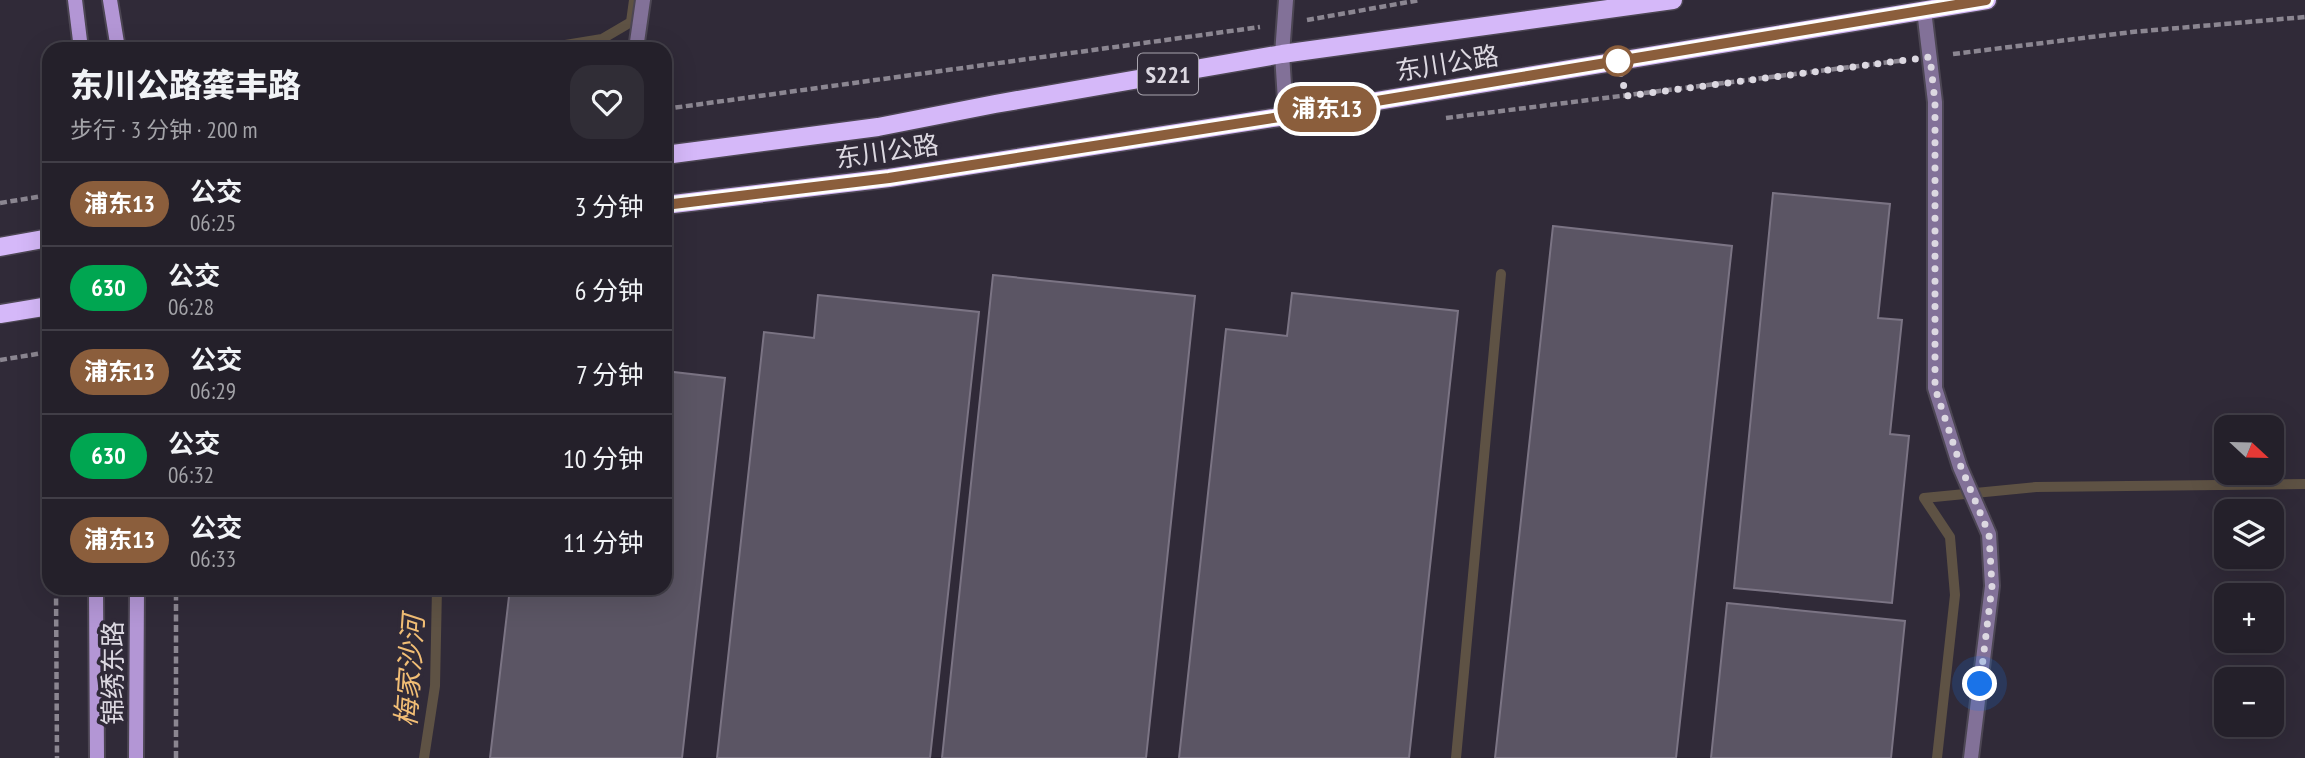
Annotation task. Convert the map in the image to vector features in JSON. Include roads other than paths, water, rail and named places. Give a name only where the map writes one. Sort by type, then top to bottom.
[{"type":"main road","points":[[75,0],[80,42]]},
{"type":"main road","points":[[110,0],[117,42]]},
{"type":"main road","name":"东川公路","points":[[672,154],[878,127],[1282,54],[1673,0]]},
{"type":"main road","name":"东川公路","points":[[672,204],[889,178],[1286,116],[1987,0]]},
{"type":"main road","points":[[0,247],[42,239]]},
{"type":"main road","points":[[0,314],[42,307]]},
{"type":"main road","name":"锦绣东路","points":[[96,595],[97,758]]},
{"type":"main road","name":"锦绣东路","points":[[136,758],[137,595]]},
{"type":"street","points":[[637,42],[643,0]]},
{"type":"street","points":[[1286,0],[1282,54],[1286,116]]},
{"type":"street","points":[[1924,10],[1935,102],[1935,388],[1966,480],[1989,534],[1992,586],[1971,758]]},
{"type":"waterway","name":"梅家沙河","points":[[584,42],[602,39],[631,22],[634,0]]},
{"type":"waterway","points":[[1456,758],[1501,274]]},
{"type":"waterway","points":[[1937,758],[1955,595],[1950,537],[1924,498],[2036,487],[2305,484]]},
{"type":"waterway","name":"梅家沙河","points":[[424,758],[435,686],[437,595]]}]
